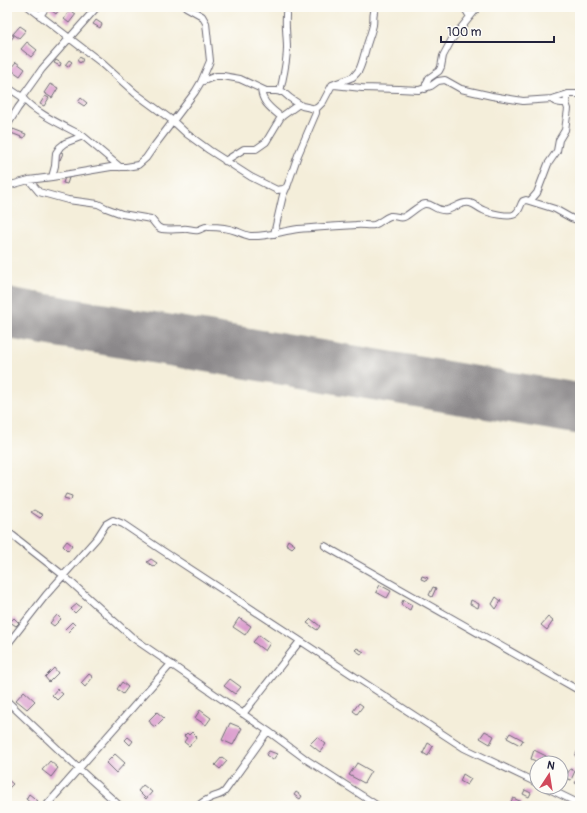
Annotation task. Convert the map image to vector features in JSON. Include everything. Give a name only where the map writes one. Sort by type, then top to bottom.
[{"type":"street","points":[[29,7],[103,64],[135,93],[173,121],[187,134],[225,161],[251,177],[277,190],[283,195]]},
{"type":"street","points":[[40,16],[46,7]]},
{"type":"street","points":[[7,126],[42,69],[97,7]]},
{"type":"street","points":[[7,186],[29,180],[111,167],[130,167],[138,165],[146,158],[196,92],[202,82],[210,61],[206,23],[202,16],[186,7]]},
{"type":"street","points":[[280,92],[287,58],[285,22],[287,7]]},
{"type":"street","points":[[274,234],[283,195],[316,113],[316,109],[323,102],[332,85],[357,74],[368,43],[376,7]]},
{"type":"street","points":[[464,7],[470,17]]},
{"type":"street","points":[[425,89],[429,78],[441,67],[443,56],[452,39],[478,7]]},
{"type":"street","points":[[202,82],[216,76],[240,79],[266,91],[283,92],[302,106],[316,109]]},
{"type":"street","points":[[332,85],[362,88],[419,90],[425,89],[438,81],[445,80],[461,89],[523,101],[552,99],[568,94],[580,94]]},
{"type":"street","points":[[7,87],[45,116],[83,136],[120,167]]},
{"type":"street","points":[[261,89],[262,96],[266,104],[281,117]]},
{"type":"street","points":[[530,201],[537,193],[548,164],[557,151],[559,140],[565,130],[568,109],[566,103],[568,94]]},
{"type":"street","points":[[552,99],[558,103],[566,103]]},
{"type":"street","points":[[225,161],[244,149],[256,149],[266,142],[281,117],[299,104]]},
{"type":"street","points":[[52,177],[56,153],[60,147],[65,143],[83,136]]},
{"type":"street","points":[[29,180],[39,192],[68,200],[98,204],[122,214],[151,219],[160,229],[184,228],[197,230],[208,226],[238,231],[244,235],[251,236],[265,236],[296,229],[375,225],[388,217],[404,217],[412,213],[422,204],[433,206],[437,210],[446,210],[468,202],[484,211],[512,215],[517,213],[523,201],[526,200],[555,209],[580,221]]},
{"type":"street","points":[[277,190],[287,187]]},
{"type":"street","points":[[7,645],[46,595],[97,538],[106,524],[113,520],[123,524],[464,748],[529,779]]},
{"type":"street","points":[[7,531],[64,575],[133,638],[308,760],[378,806]]},
{"type":"street","points":[[326,546],[580,691]]},
{"type":"street","points":[[243,714],[300,641]]},
{"type":"street","points":[[46,806],[171,664]]},
{"type":"street","points":[[7,700],[120,806]]},
{"type":"street","points":[[198,806],[225,791],[268,731]]},
{"type":"street","points":[[561,795],[580,804]]},
{"type":"building","points":[[47,7],[61,7],[56,14]]},
{"type":"building","points":[[70,10],[76,14],[69,23],[64,19]]},
{"type":"building","points":[[96,20],[102,24],[100,28],[93,24]]},
{"type":"building","points":[[20,26],[26,30],[19,38],[13,34]]},
{"type":"building","points":[[7,31],[14,36],[10,41],[7,39]]},
{"type":"building","points":[[27,42],[37,50],[31,57],[21,49]]},
{"type":"building","points":[[78,58],[82,58],[82,62],[78,62]]},
{"type":"building","points":[[56,60],[61,63],[60,66],[54,63]]},
{"type":"building","points":[[69,60],[72,62],[68,67],[65,65]]},
{"type":"building","points":[[16,62],[25,69],[20,76],[10,69]]},
{"type":"building","points":[[50,84],[58,88],[52,98],[44,93]]},
{"type":"building","points":[[45,96],[49,98],[44,106],[40,104]]},
{"type":"building","points":[[81,98],[87,103],[84,106],[78,102]]},
{"type":"building","points":[[13,129],[26,134],[24,138],[11,133]]},
{"type":"building","points":[[59,151],[63,153],[60,160],[57,158]]},
{"type":"building","points":[[65,177],[69,178],[67,184],[63,183]]},
{"type":"building","points":[[66,494],[72,496],[71,500],[64,498]]},
{"type":"building","points":[[34,510],[43,515],[40,518],[31,512]]},
{"type":"building","points":[[288,540],[295,545],[292,548],[286,544]]},
{"type":"building","points":[[67,541],[72,545],[68,551],[63,546]]},
{"type":"building","points":[[151,559],[157,563],[154,567],[147,562]]},
{"type":"building","points":[[422,576],[428,578],[426,581],[421,579]]},
{"type":"building","points":[[380,585],[391,591],[387,598],[376,592]]},
{"type":"building","points":[[433,587],[436,588],[432,597],[429,595]]},
{"type":"building","points":[[496,597],[501,601],[496,609],[492,604]]},
{"type":"building","points":[[403,600],[412,605],[410,610],[401,605]]},
{"type":"building","points":[[471,600],[479,604],[478,608],[470,604]]},
{"type":"building","points":[[77,604],[81,607],[75,613],[71,609]]},
{"type":"building","points":[[57,615],[61,619],[54,626],[50,623]]},
{"type":"building","points":[[548,617],[553,621],[547,630],[541,625]]},
{"type":"building","points":[[14,618],[19,623],[16,626],[10,622]]},
{"type":"building","points":[[239,618],[251,626],[245,635],[233,627]]},
{"type":"building","points":[[311,619],[320,626],[317,630],[307,623]]},
{"type":"building","points":[[72,622],[75,625],[68,632],[65,629]]},
{"type":"building","points":[[259,635],[270,643],[265,651],[253,642]]},
{"type":"building","points":[[357,648],[364,652],[361,654],[355,650]]},
{"type":"building","points":[[54,668],[58,673],[49,682],[45,677]]},
{"type":"building","points":[[89,674],[93,677],[85,687],[81,683]]},
{"type":"building","points":[[230,679],[241,687],[235,694],[224,686]]},
{"type":"building","points":[[122,682],[128,687],[123,694],[117,689]]},
{"type":"building","points":[[57,689],[63,694],[57,700],[52,695]]},
{"type":"building","points":[[24,691],[35,701],[27,709],[16,700]]},
{"type":"building","points":[[359,703],[363,706],[357,714],[353,711]]},
{"type":"building","points":[[200,710],[211,718],[206,725],[195,718]]},
{"type":"building","points":[[157,712],[164,718],[155,727],[149,720]]},
{"type":"building","points":[[230,723],[242,728],[233,745],[222,740]]},
{"type":"building","points":[[485,731],[494,736],[490,744],[480,738]]},
{"type":"building","points":[[192,732],[197,737],[189,746],[184,742],[187,738],[184,736],[187,733],[189,735]]},
{"type":"building","points":[[510,733],[523,740],[520,745],[507,738]]},
{"type":"building","points":[[128,737],[133,741],[130,745],[125,740]]},
{"type":"building","points":[[317,737],[326,744],[320,752],[310,744]]},
{"type":"building","points":[[428,743],[433,746],[428,756],[423,753]]},
{"type":"building","points":[[580,746],[580,758],[575,756]]},
{"type":"building","points":[[534,750],[544,755],[532,755]]},
{"type":"building","points":[[269,751],[277,754],[273,760],[266,755]]},
{"type":"building","points":[[115,754],[125,763],[116,773],[106,763]]},
{"type":"building","points":[[222,757],[227,761],[220,769],[215,765]]},
{"type":"building","points":[[50,761],[58,768],[51,777],[42,770]]},
{"type":"building","points":[[357,763],[371,771],[364,783],[349,775]]},
{"type":"building","points":[[570,769],[575,771],[571,780],[569,779]]},
{"type":"building","points":[[463,774],[471,779],[467,785],[460,781]]},
{"type":"building","points":[[580,775],[580,786],[575,783]]},
{"type":"building","points":[[7,779],[13,784],[7,790]]},
{"type":"building","points":[[143,785],[152,792],[146,799],[138,791]]},
{"type":"building","points":[[525,790],[529,792],[530,795],[529,797],[523,794]]},
{"type":"building","points":[[296,792],[302,796],[300,799],[294,795]]},
{"type":"building","points":[[29,794],[38,801],[34,806],[26,799]]},
{"type":"building","points":[[513,798],[522,802],[520,806],[515,806],[510,803]]},
{"type":"building","points":[[564,802],[570,806],[562,806]]},
{"type":"runway","points":[[7,313],[580,409]]}]
